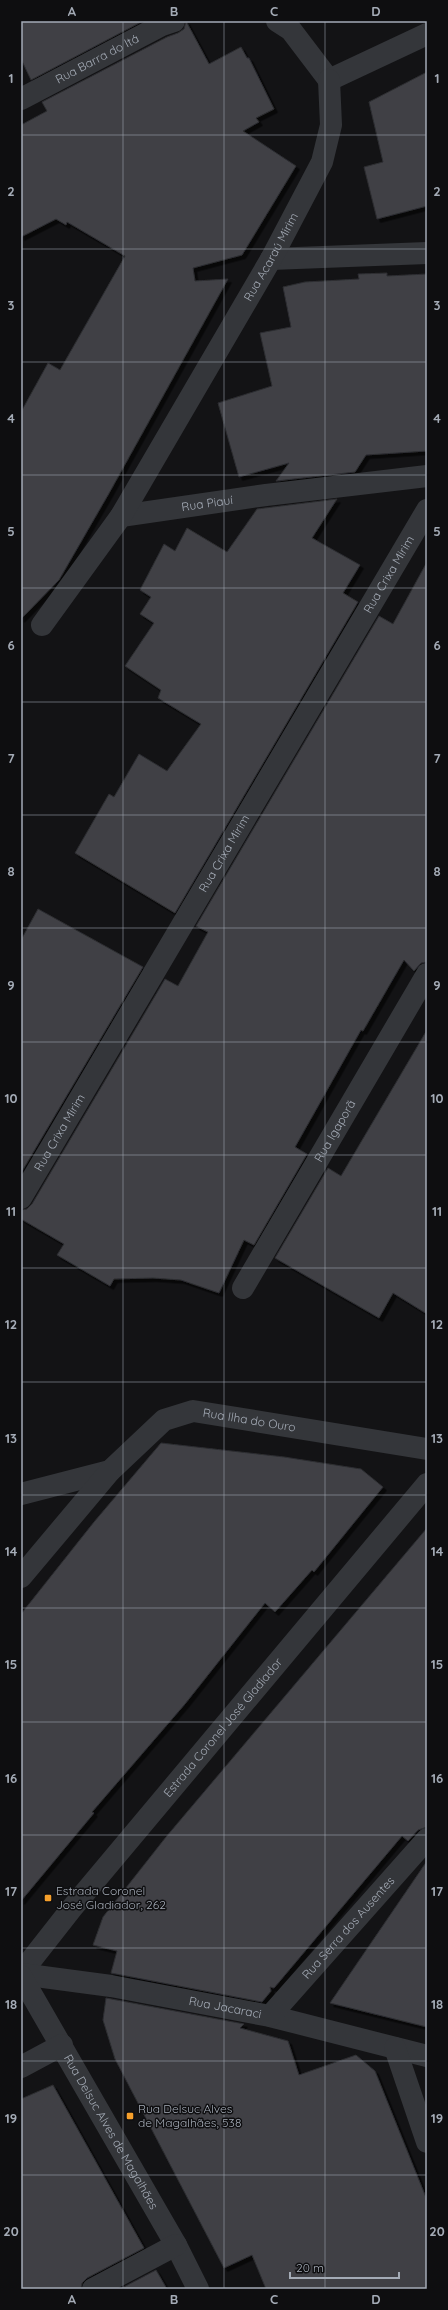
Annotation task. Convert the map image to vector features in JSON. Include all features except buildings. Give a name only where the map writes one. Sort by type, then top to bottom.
[{"type":"street","name":"Rua Barra do Itá","points":[[21,99],[162,25],[174,21]]},
{"type":"street","points":[[277,21],[292,30],[329,80],[427,34]]},
{"type":"street","name":"Rua Acaraú Mirim","points":[[121,516],[271,259],[322,162],[331,125],[329,80]]},
{"type":"street","points":[[271,259],[427,253]]},
{"type":"street","name":"Rua Piauí","points":[[121,516],[266,495],[427,476]]},
{"type":"street","name":"Rua Crixa Mirim","points":[[21,1198],[427,510]]},
{"type":"street","points":[[42,625],[121,516]]},
{"type":"street","name":"Rua Igaporã","points":[[243,1288],[427,974]]},
{"type":"street","name":"Rua Ilha do Ouro","points":[[21,1577],[110,1471],[164,1420],[193,1411],[427,1449]]},
{"type":"street","points":[[21,1494],[110,1471]]},
{"type":"street","name":"Estrada Coronel José Gladiador","points":[[21,1974],[72,1908],[427,1484]]},
{"type":"street","name":"Rua Serra dos Ausentes","points":[[270,2016],[427,1840]]},
{"type":"street","name":"Rua Jacaraci","points":[[21,1974],[111,1986],[270,2016],[427,2056]]},
{"type":"street","name":"Rua Delsuc Alves de Magalhães","points":[[21,1974],[62,2045],[89,2096],[176,2245],[198,2289]]},
{"type":"street","points":[[21,2067],[62,2045]]},
{"type":"street","points":[[395,2048],[427,2142]]},
{"type":"street","points":[[93,2289],[176,2245]]},
{"type":"place","name":"Estrada Coronel José Gladiador, 262","points":[[48,1898]]},
{"type":"place","name":"Rua Delsuc Alves de Magalhães, 538","points":[[130,2116]]}]
